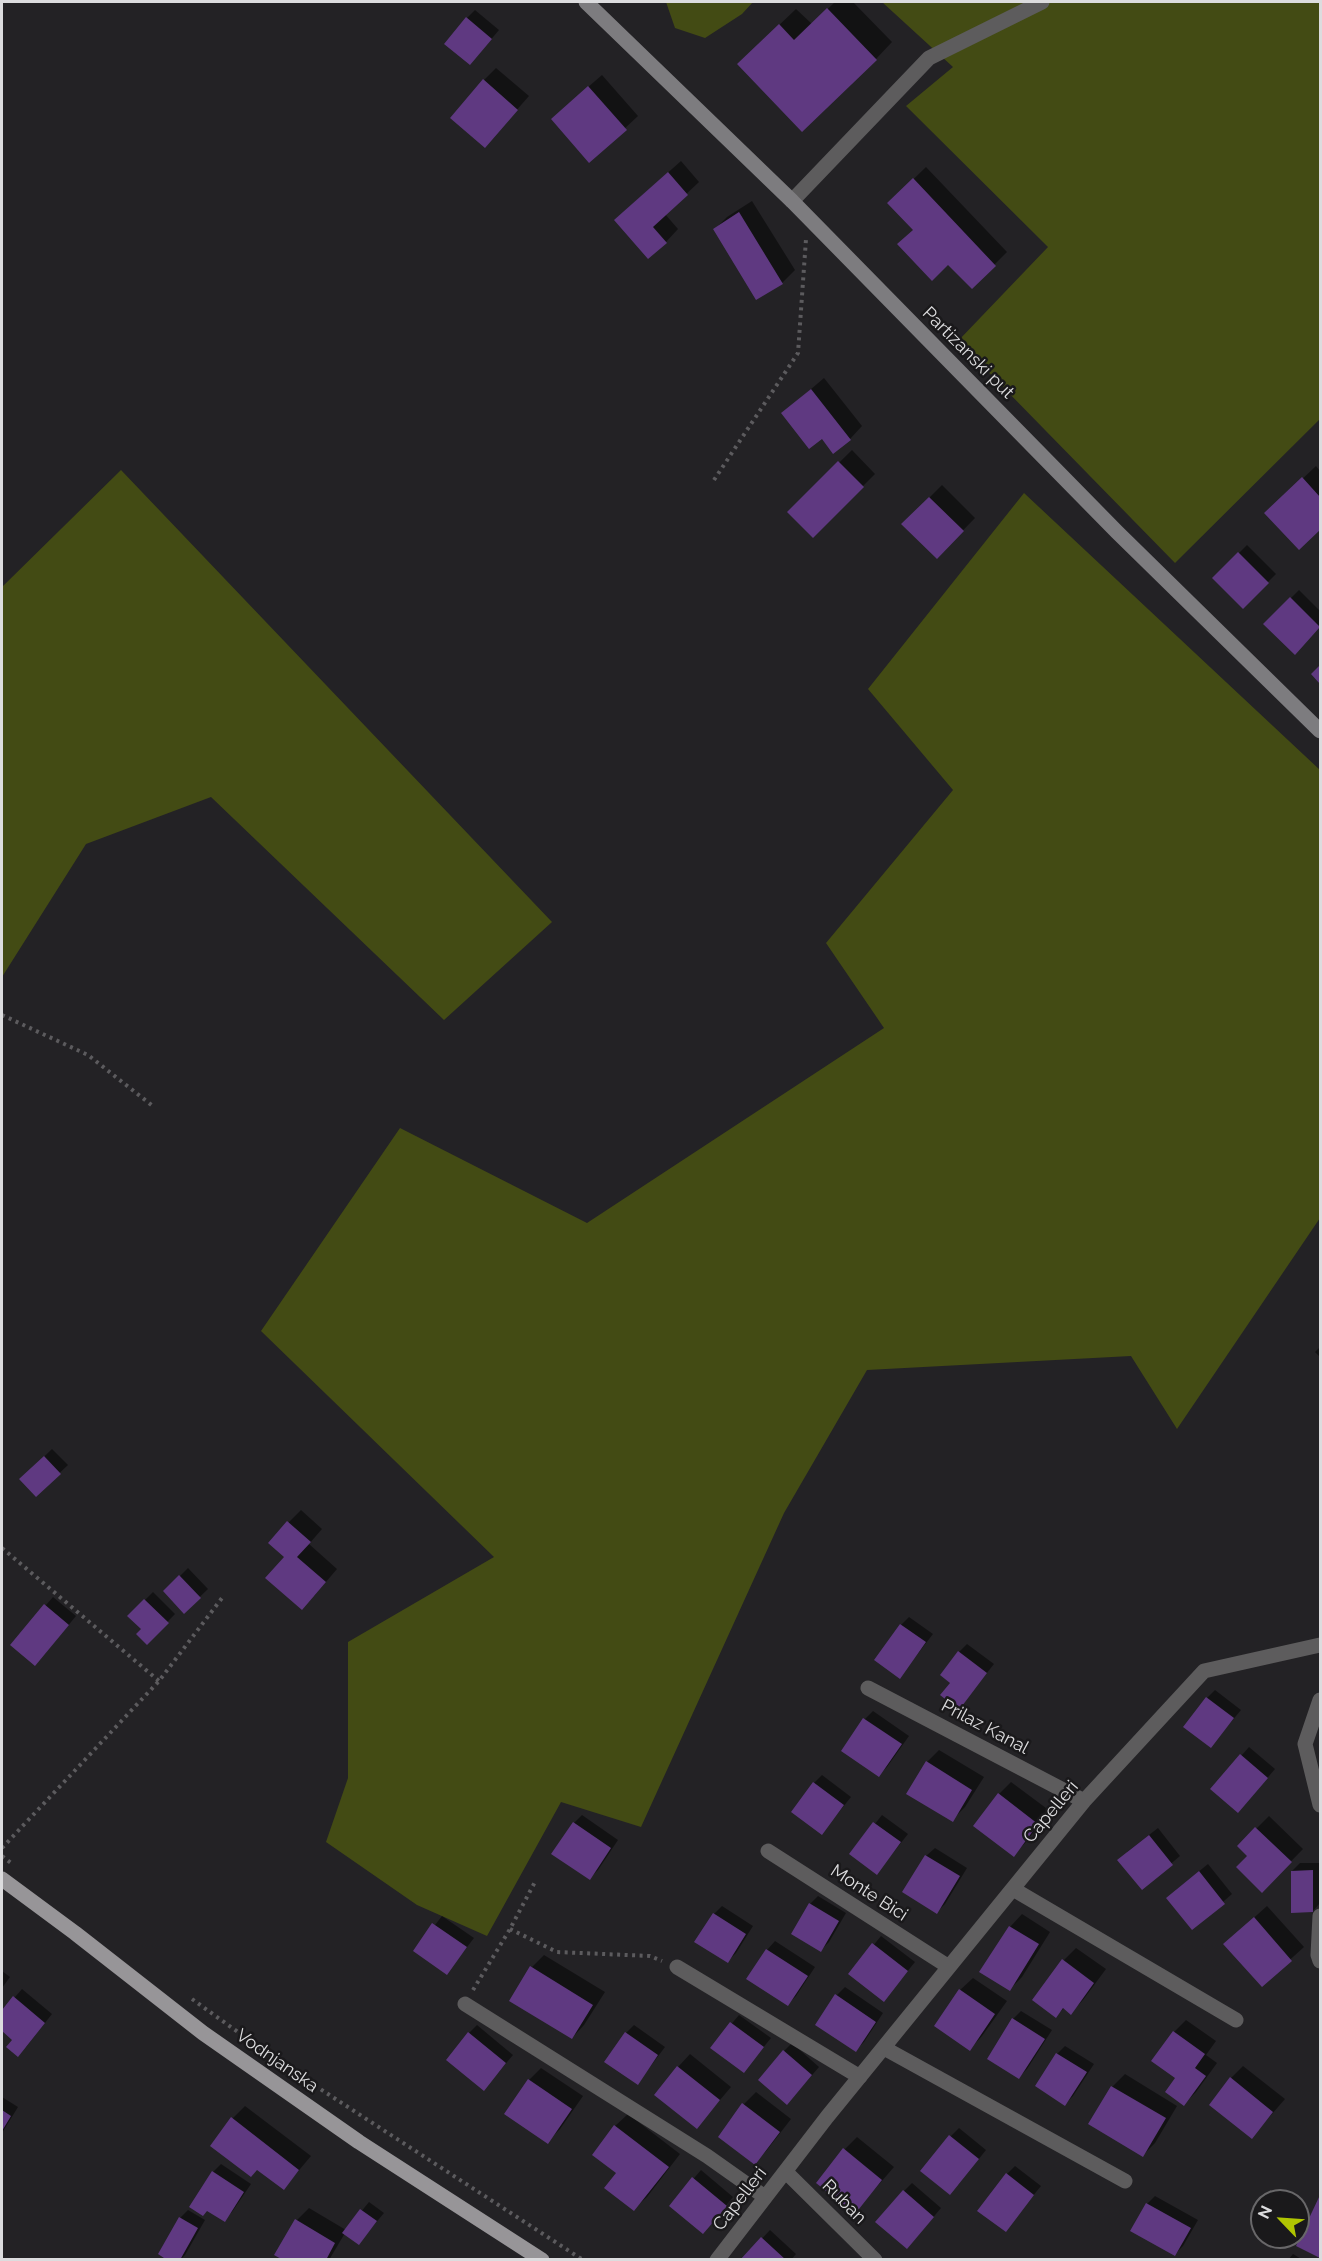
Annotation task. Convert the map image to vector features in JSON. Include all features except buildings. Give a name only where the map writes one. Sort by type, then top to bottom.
[{"type":"main road","name":"Vodnjanska","points":[[2,1879],[203,2033],[359,2142],[542,2259]]},
{"type":"street","name":"Partizanski put","points":[[586,2],[792,201],[1117,532],[1320,731]]},
{"type":"street","points":[[792,201],[929,58],[1042,2]]},
{"type":"street","name":"Capelleri","points":[[717,2259],[1084,1801],[1204,1671],[1320,1645]]},
{"type":"street","name":"Prilaz Kanal","points":[[868,1688],[1084,1801]]},
{"type":"street","points":[[1320,1700],[1305,1744],[1320,1805]]},
{"type":"street","name":"Monte Bici","points":[[768,1851],[949,1967]]},
{"type":"street","points":[[1013,1889],[1236,2020]]},
{"type":"street","points":[[1320,1916],[1318,1955],[1320,1961]]},
{"type":"street","points":[[677,1967],[860,2078]]},
{"type":"street","points":[[465,2004],[707,2156],[765,2197]]},
{"type":"street","points":[[884,2048],[1125,2181]]},
{"type":"street","name":"Ruban","points":[[786,2172],[875,2259]]},
{"type":"path","points":[[714,480],[798,353],[807,217]]},
{"type":"path","points":[[2,1015],[88,1055],[154,1107]]},
{"type":"path","points":[[2,1548],[159,1680]]},
{"type":"path","points":[[2,1848],[159,1680],[222,1598]]},
{"type":"path","points":[[2,1856],[17,1868]]},
{"type":"path","points":[[465,2004],[536,1880]]},
{"type":"path","points":[[510,1929],[557,1952],[650,1956],[677,1967]]},
{"type":"path","points":[[191,1999],[288,2068],[583,2259]]},
{"type":"green space","points":[[666,2],[753,2],[742,14],[705,38],[675,28]]},
{"type":"green space","points":[[882,2],[1320,2],[1320,419],[1175,563],[958,341],[1048,247],[906,106],[953,67]]},
{"type":"green space","points":[[121,470],[552,922],[444,1020],[211,797],[86,844],[2,977],[2,587]]},
{"type":"green space","points":[[1024,493],[1320,770],[1320,1218],[1177,1429],[1131,1356],[867,1370],[784,1513],[641,1827],[561,1802],[487,1936],[417,1905],[326,1842],[348,1778],[348,1642],[494,1557],[261,1331],[400,1128],[587,1223],[884,1028],[826,943],[953,790],[868,689]]}]
